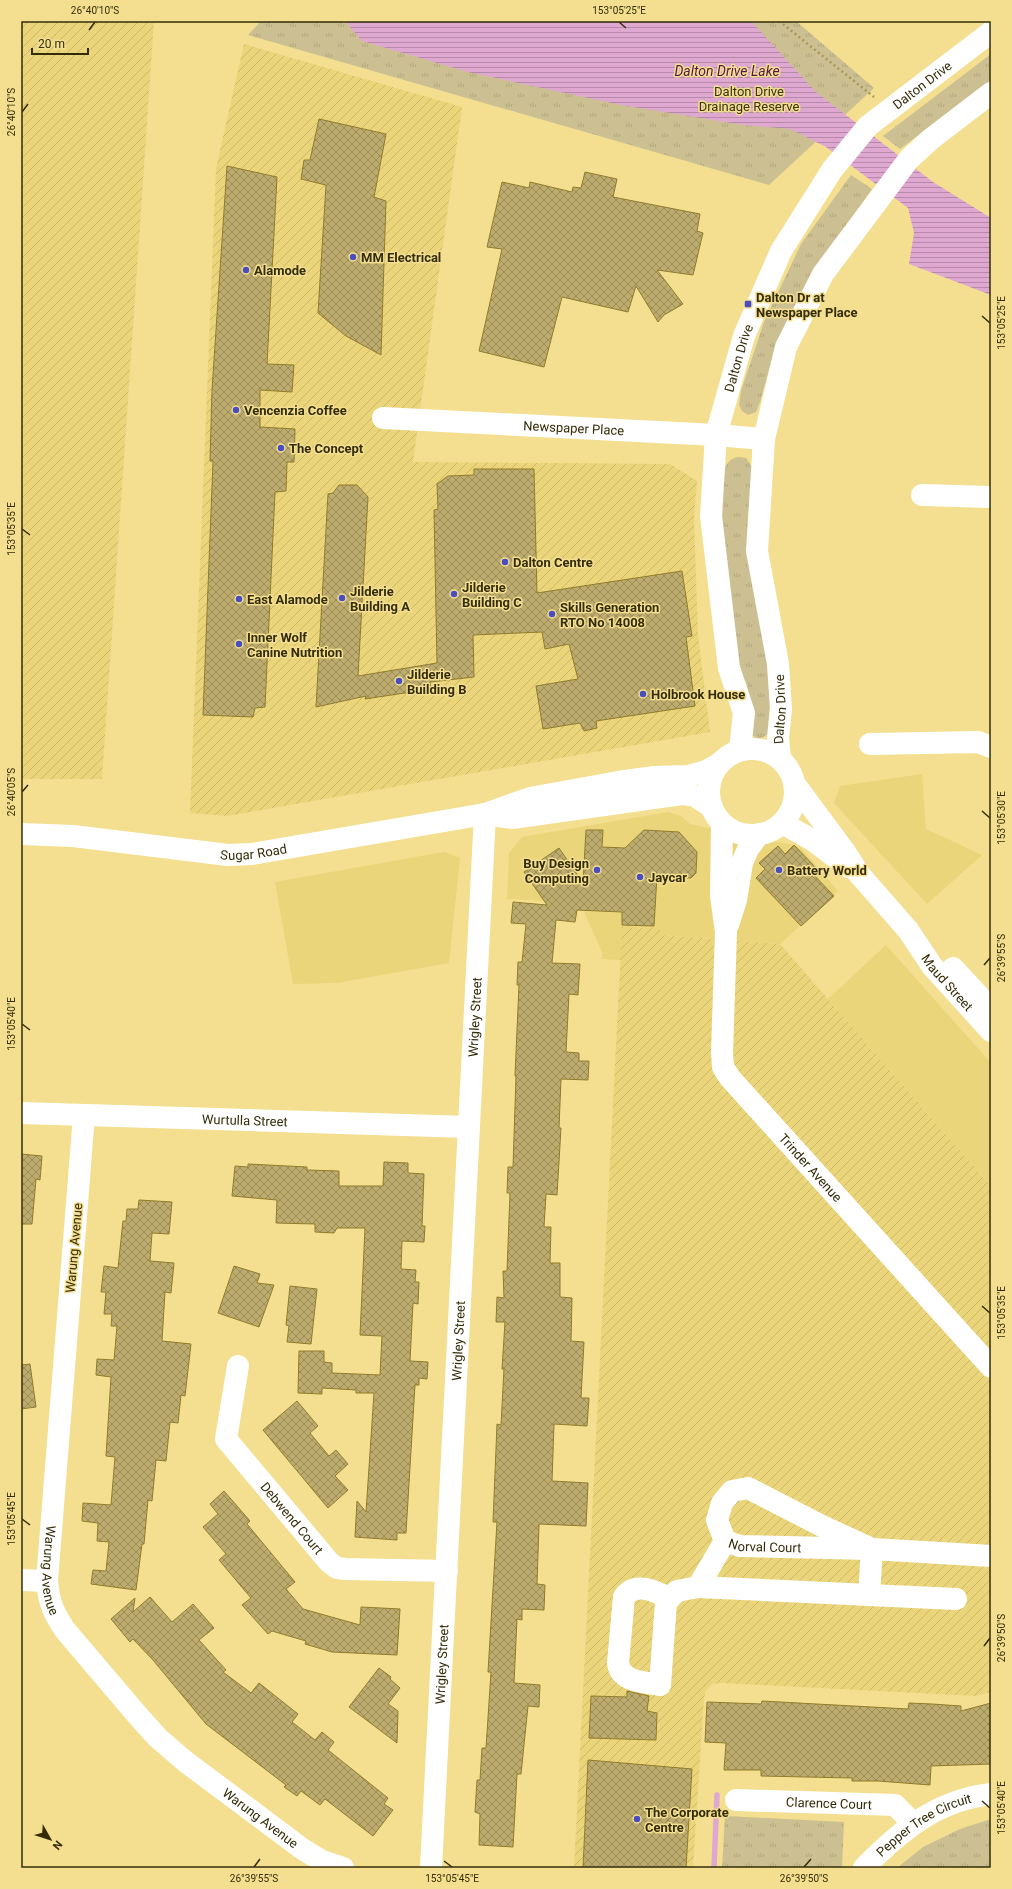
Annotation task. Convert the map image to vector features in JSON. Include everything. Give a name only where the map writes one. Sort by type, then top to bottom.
[{"type":"street","name":"Dalton Drive","points":[[740,750],[744,713],[729,668],[711,516],[716,435],[744,336],[781,251],[832,170],[868,126],[991,32]]},
{"type":"street","name":"Dalton Drive","points":[[780,758],[778,738],[781,709],[778,664],[757,551],[764,439],[786,347],[823,274],[909,159],[931,139],[991,93]]},
{"type":"street","name":"Newspaper Place","points":[[383,418],[716,435],[764,439]]},
{"type":"street","points":[[922,495],[991,497]]},
{"type":"street","points":[[870,744],[978,742],[991,748]]},
{"type":"street","points":[[753,748],[767,751],[780,758],[789,769],[794,783],[795,798],[790,812],[782,823],[771,830],[759,834],[745,835],[733,831],[696,796],[682,794],[512,818],[485,814],[530,798],[654,777],[688,776],[706,771],[718,764],[728,755],[740,750],[753,748]]},
{"type":"street","points":[[717,815],[708,788],[712,775],[718,764]]},
{"type":"street","name":"Maud Street","points":[[794,783],[845,852],[859,874],[908,930],[932,966],[991,1031]]},
{"type":"street","name":"Sugar Road","points":[[21,834],[73,836],[223,854],[252,854],[485,814]]},
{"type":"street","name":"Wrigley Street","points":[[430,1868],[447,1571],[468,1128],[485,814]]},
{"type":"street","name":"Trinder Avenue","points":[[717,815],[721,896],[726,932],[722,1031],[723,1067],[730,1078],[991,1367]]},
{"type":"street","name":"Maud Street","points":[[782,823],[814,841],[859,874]]},
{"type":"street","name":"Trinder Avenue","points":[[726,932],[736,900],[742,863],[748,849],[759,834]]},
{"type":"street","name":"Maud Street","points":[[908,930],[942,956],[991,1009]]},
{"type":"street","name":"Wurtulla Street","points":[[21,1113],[468,1128]]},
{"type":"street","name":"Warung Avenue","points":[[84,1115],[47,1581],[48,1600],[54,1614],[65,1630],[158,1738],[186,1762],[301,1848],[322,1861],[343,1868]]},
{"type":"street","name":"Debwend Court","points":[[238,1366],[226,1439],[329,1562],[337,1568],[346,1569],[447,1571]]},
{"type":"street","name":"Norval Court","points":[[872,1549],[822,1526],[748,1488],[732,1491],[722,1503],[717,1520],[725,1541],[740,1546],[872,1549],[991,1556]]},
{"type":"street","points":[[698,1587],[725,1541]]},
{"type":"street","points":[[869,1595],[872,1549]]},
{"type":"street","points":[[21,1580],[47,1581]]},
{"type":"street","points":[[669,1598],[677,1591],[698,1587],[956,1599]]},
{"type":"street","name":"Pepper Tree Circuit","points":[[864,1868],[892,1839],[913,1823],[945,1806],[976,1796],[991,1794]]},
{"type":"street","name":"Clarence Court","points":[[736,1800],[896,1805],[913,1823]]},
{"type":"path","points":[[779,21],[876,99]]},
{"type":"shaded area","points":[[22,21],[154,21],[102,779],[21,779]]},
{"type":"shaded area","points":[[244,44],[462,107],[413,462],[670,464],[697,481],[694,518],[698,635],[710,732],[227,816],[190,813],[216,168]]},
{"type":"shaded area","points":[[922,774],[926,829],[982,855],[927,904],[834,803],[840,786]]},
{"type":"shaded area","points":[[668,812],[681,816],[690,824],[793,845],[801,848],[838,891],[780,944],[660,935],[660,928],[622,927],[621,960],[602,959],[602,952],[580,903],[507,899],[509,853],[522,837]]},
{"type":"shaded area","points":[[444,852],[460,858],[449,963],[337,983],[293,984],[275,882]]},
{"type":"shaded area","points":[[622,927],[660,928],[660,935],[780,944],[991,1186],[991,1692],[975,1696],[721,1683],[712,1684],[706,1690],[704,1698],[693,1868],[574,1868]]},
{"type":"shaded area","points":[[886,945],[991,1063],[991,1186],[828,999]]},
{"type":"green space","name":"Dalton Drive Drainage Reserve","points":[[261,21],[796,21],[874,88],[769,185],[248,35]]},
{"type":"green space","points":[[991,54],[991,80],[900,149],[883,136]]},
{"type":"green space","points":[[851,175],[872,189],[816,269],[777,341],[756,412],[748,415],[742,411],[739,405],[741,391],[764,322],[801,244]]},
{"type":"green space","points":[[733,458],[746,458],[752,467],[770,702],[767,735],[759,739],[751,735],[747,685],[737,665],[722,522],[723,472]]},
{"type":"green space","points":[[725,1816],[844,1822],[842,1868],[722,1868]]},
{"type":"green space","points":[[991,1819],[991,1868],[897,1868],[923,1847],[960,1829]]},
{"type":"water","name":"Dalton Drive Lake","points":[[345,21],[751,21],[816,92],[933,182],[991,218],[991,295],[909,264],[914,233],[908,208],[826,147],[790,129],[743,125],[621,105],[468,72],[362,41]]},
{"type":"building","name":"MM Electrical","points":[[319,119],[386,134],[374,197],[386,201],[381,355],[346,336],[318,313],[326,185],[301,179],[304,160],[310,160]]},
{"type":"building","points":[[227,166],[277,177],[267,364],[294,365],[292,392],[260,390],[260,427],[295,429],[294,462],[287,462],[286,491],[275,492],[265,707],[255,708],[253,717],[203,715],[213,461],[210,461],[212,390]]},
{"type":"building","points":[[585,172],[617,179],[613,197],[700,214],[697,231],[703,233],[693,275],[657,270],[683,304],[664,315],[658,322],[636,286],[628,312],[562,297],[544,367],[479,351],[502,249],[487,247],[502,182],[529,188],[530,182],[572,192],[573,187],[581,188]]},
{"type":"building","points":[[474,469],[534,469],[537,593],[682,571],[692,636],[686,637],[695,706],[596,721],[597,728],[584,731],[580,723],[543,729],[536,686],[578,679],[569,644],[545,649],[542,632],[473,635],[474,677],[430,682],[431,689],[365,699],[366,696],[316,707],[328,494],[333,493],[339,485],[357,485],[368,497],[358,676],[437,663],[434,510],[438,509],[437,484],[448,476],[474,475]]},
{"type":"building","points":[[586,830],[603,830],[602,847],[625,848],[644,830],[679,832],[697,852],[696,873],[691,878],[657,876],[654,926],[622,925],[622,912],[577,910],[575,922],[556,920],[552,963],[580,964],[578,995],[569,994],[566,1052],[579,1053],[579,1061],[589,1061],[588,1080],[561,1079],[559,1128],[561,1128],[557,1195],[546,1194],[544,1227],[551,1227],[550,1263],[560,1263],[560,1297],[572,1298],[571,1341],[584,1342],[581,1398],[589,1398],[587,1426],[554,1424],[552,1481],[588,1483],[586,1526],[539,1524],[537,1584],[545,1585],[544,1610],[522,1609],[522,1620],[517,1619],[514,1683],[540,1685],[539,1707],[528,1706],[521,1774],[517,1774],[513,1847],[479,1845],[480,1814],[475,1812],[477,1780],[480,1780],[482,1748],[486,1748],[491,1672],[488,1672],[497,1522],[493,1522],[497,1424],[501,1425],[504,1369],[502,1369],[505,1322],[496,1322],[497,1297],[504,1298],[503,1271],[507,1271],[510,1193],[507,1193],[508,1167],[513,1167],[519,985],[517,985],[518,962],[522,962],[526,924],[511,923],[513,902],[547,905],[524,872],[559,848],[583,883]]},
{"type":"building","points":[[794,845],[816,868],[811,872],[834,896],[801,926],[756,878],[765,869],[759,863],[778,846],[785,854]]},
{"type":"building","points":[[21,1154],[42,1156],[40,1180],[36,1179],[32,1224],[21,1224]]},
{"type":"building","points":[[384,1162],[408,1163],[408,1173],[424,1174],[422,1226],[425,1226],[424,1242],[402,1241],[401,1269],[416,1270],[415,1282],[419,1282],[418,1304],[413,1303],[410,1361],[428,1362],[427,1379],[419,1378],[419,1385],[415,1385],[406,1533],[397,1533],[397,1540],[355,1537],[357,1501],[366,1512],[374,1393],[356,1393],[356,1390],[322,1388],[322,1394],[298,1393],[299,1351],[324,1351],[324,1362],[332,1363],[332,1373],[380,1375],[382,1336],[360,1335],[365,1228],[337,1228],[334,1233],[315,1232],[315,1224],[276,1223],[277,1200],[232,1196],[235,1166],[248,1167],[248,1164],[307,1167],[307,1170],[339,1171],[339,1186],[383,1186]]},
{"type":"building","points":[[139,1200],[172,1202],[169,1234],[152,1233],[150,1261],[174,1263],[171,1293],[165,1292],[162,1341],[191,1344],[185,1396],[181,1395],[178,1423],[170,1422],[166,1461],[156,1460],[152,1501],[148,1500],[144,1544],[142,1544],[136,1590],[91,1584],[93,1570],[106,1571],[109,1542],[97,1541],[98,1523],[82,1521],[83,1503],[111,1505],[115,1457],[106,1456],[111,1377],[96,1375],[97,1359],[114,1360],[117,1326],[111,1326],[112,1314],[104,1314],[106,1292],[101,1292],[104,1266],[118,1268],[123,1221],[126,1221],[127,1209],[138,1209]]},
{"type":"building","points":[[234,1266],[260,1274],[257,1283],[274,1285],[259,1327],[218,1313]]},
{"type":"building","points":[[290,1286],[317,1289],[311,1344],[287,1342],[289,1326],[286,1325]]},
{"type":"building","points":[[30,1364],[36,1407],[21,1409],[21,1365]]},
{"type":"building","points":[[297,1401],[318,1426],[310,1433],[329,1456],[336,1450],[348,1464],[335,1476],[348,1490],[328,1508],[263,1430]]},
{"type":"building","points":[[224,1491],[250,1521],[247,1524],[295,1582],[286,1589],[303,1609],[360,1625],[361,1607],[400,1609],[397,1655],[332,1652],[305,1644],[306,1641],[272,1631],[268,1634],[242,1605],[251,1598],[219,1560],[226,1554],[203,1527],[218,1514],[210,1504]]},
{"type":"building","points":[[150,1597],[172,1622],[193,1604],[214,1628],[199,1640],[226,1670],[223,1672],[251,1693],[259,1683],[298,1714],[292,1722],[315,1740],[322,1732],[334,1742],[328,1750],[388,1798],[384,1804],[393,1810],[373,1836],[325,1799],[320,1805],[301,1791],[297,1796],[284,1787],[286,1785],[206,1724],[153,1660],[133,1639],[130,1642],[111,1619],[135,1598],[133,1612]]},
{"type":"building","points":[[379,1668],[391,1677],[390,1679],[400,1688],[388,1704],[398,1711],[397,1743],[349,1707]]},
{"type":"building","points":[[627,1691],[649,1696],[647,1711],[657,1713],[656,1740],[589,1738],[591,1696],[627,1697]]},
{"type":"building","points":[[762,1701],[908,1709],[909,1703],[932,1704],[961,1706],[961,1711],[991,1703],[991,1764],[931,1766],[930,1785],[878,1781],[852,1781],[852,1778],[761,1776],[761,1770],[724,1770],[726,1743],[705,1742],[707,1702],[761,1704]]},
{"type":"building","name":"The Corporate Centre","points":[[588,1760],[692,1769],[686,1868],[583,1868]]},
{"type":"waterway","points":[[714,1868],[717,1795]]},
{"type":"place","name":"MM Electrical","points":[[353,257]]},
{"type":"place","name":"Alamode","points":[[246,270]]},
{"type":"place","name":"Dalton Dr at Newspaper Place","points":[[748,304]]},
{"type":"place","name":"Vencenzia Coffee","points":[[236,410]]},
{"type":"place","name":"The Concept","points":[[281,448]]},
{"type":"place","name":"Dalton Centre","points":[[505,562]]},
{"type":"place","name":"Jilderie Building C","points":[[454,594]]},
{"type":"place","name":"Jilderie Building A","points":[[342,598]]},
{"type":"place","name":"East Alamode","points":[[239,599]]},
{"type":"place","name":"Skills Generation RTO No 14008","points":[[552,614]]},
{"type":"place","name":"Inner Wolf Canine Nutrition","points":[[239,644]]},
{"type":"place","name":"Jilderie Building B","points":[[399,681]]},
{"type":"place","name":"Holbrook House","points":[[643,694]]},
{"type":"place","name":"Buy Design Computing","points":[[597,870]]},
{"type":"place","name":"Battery World","points":[[779,870]]},
{"type":"place","name":"Jaycar","points":[[640,877]]},
{"type":"place","name":"The Corporate Centre","points":[[637,1819]]}]
